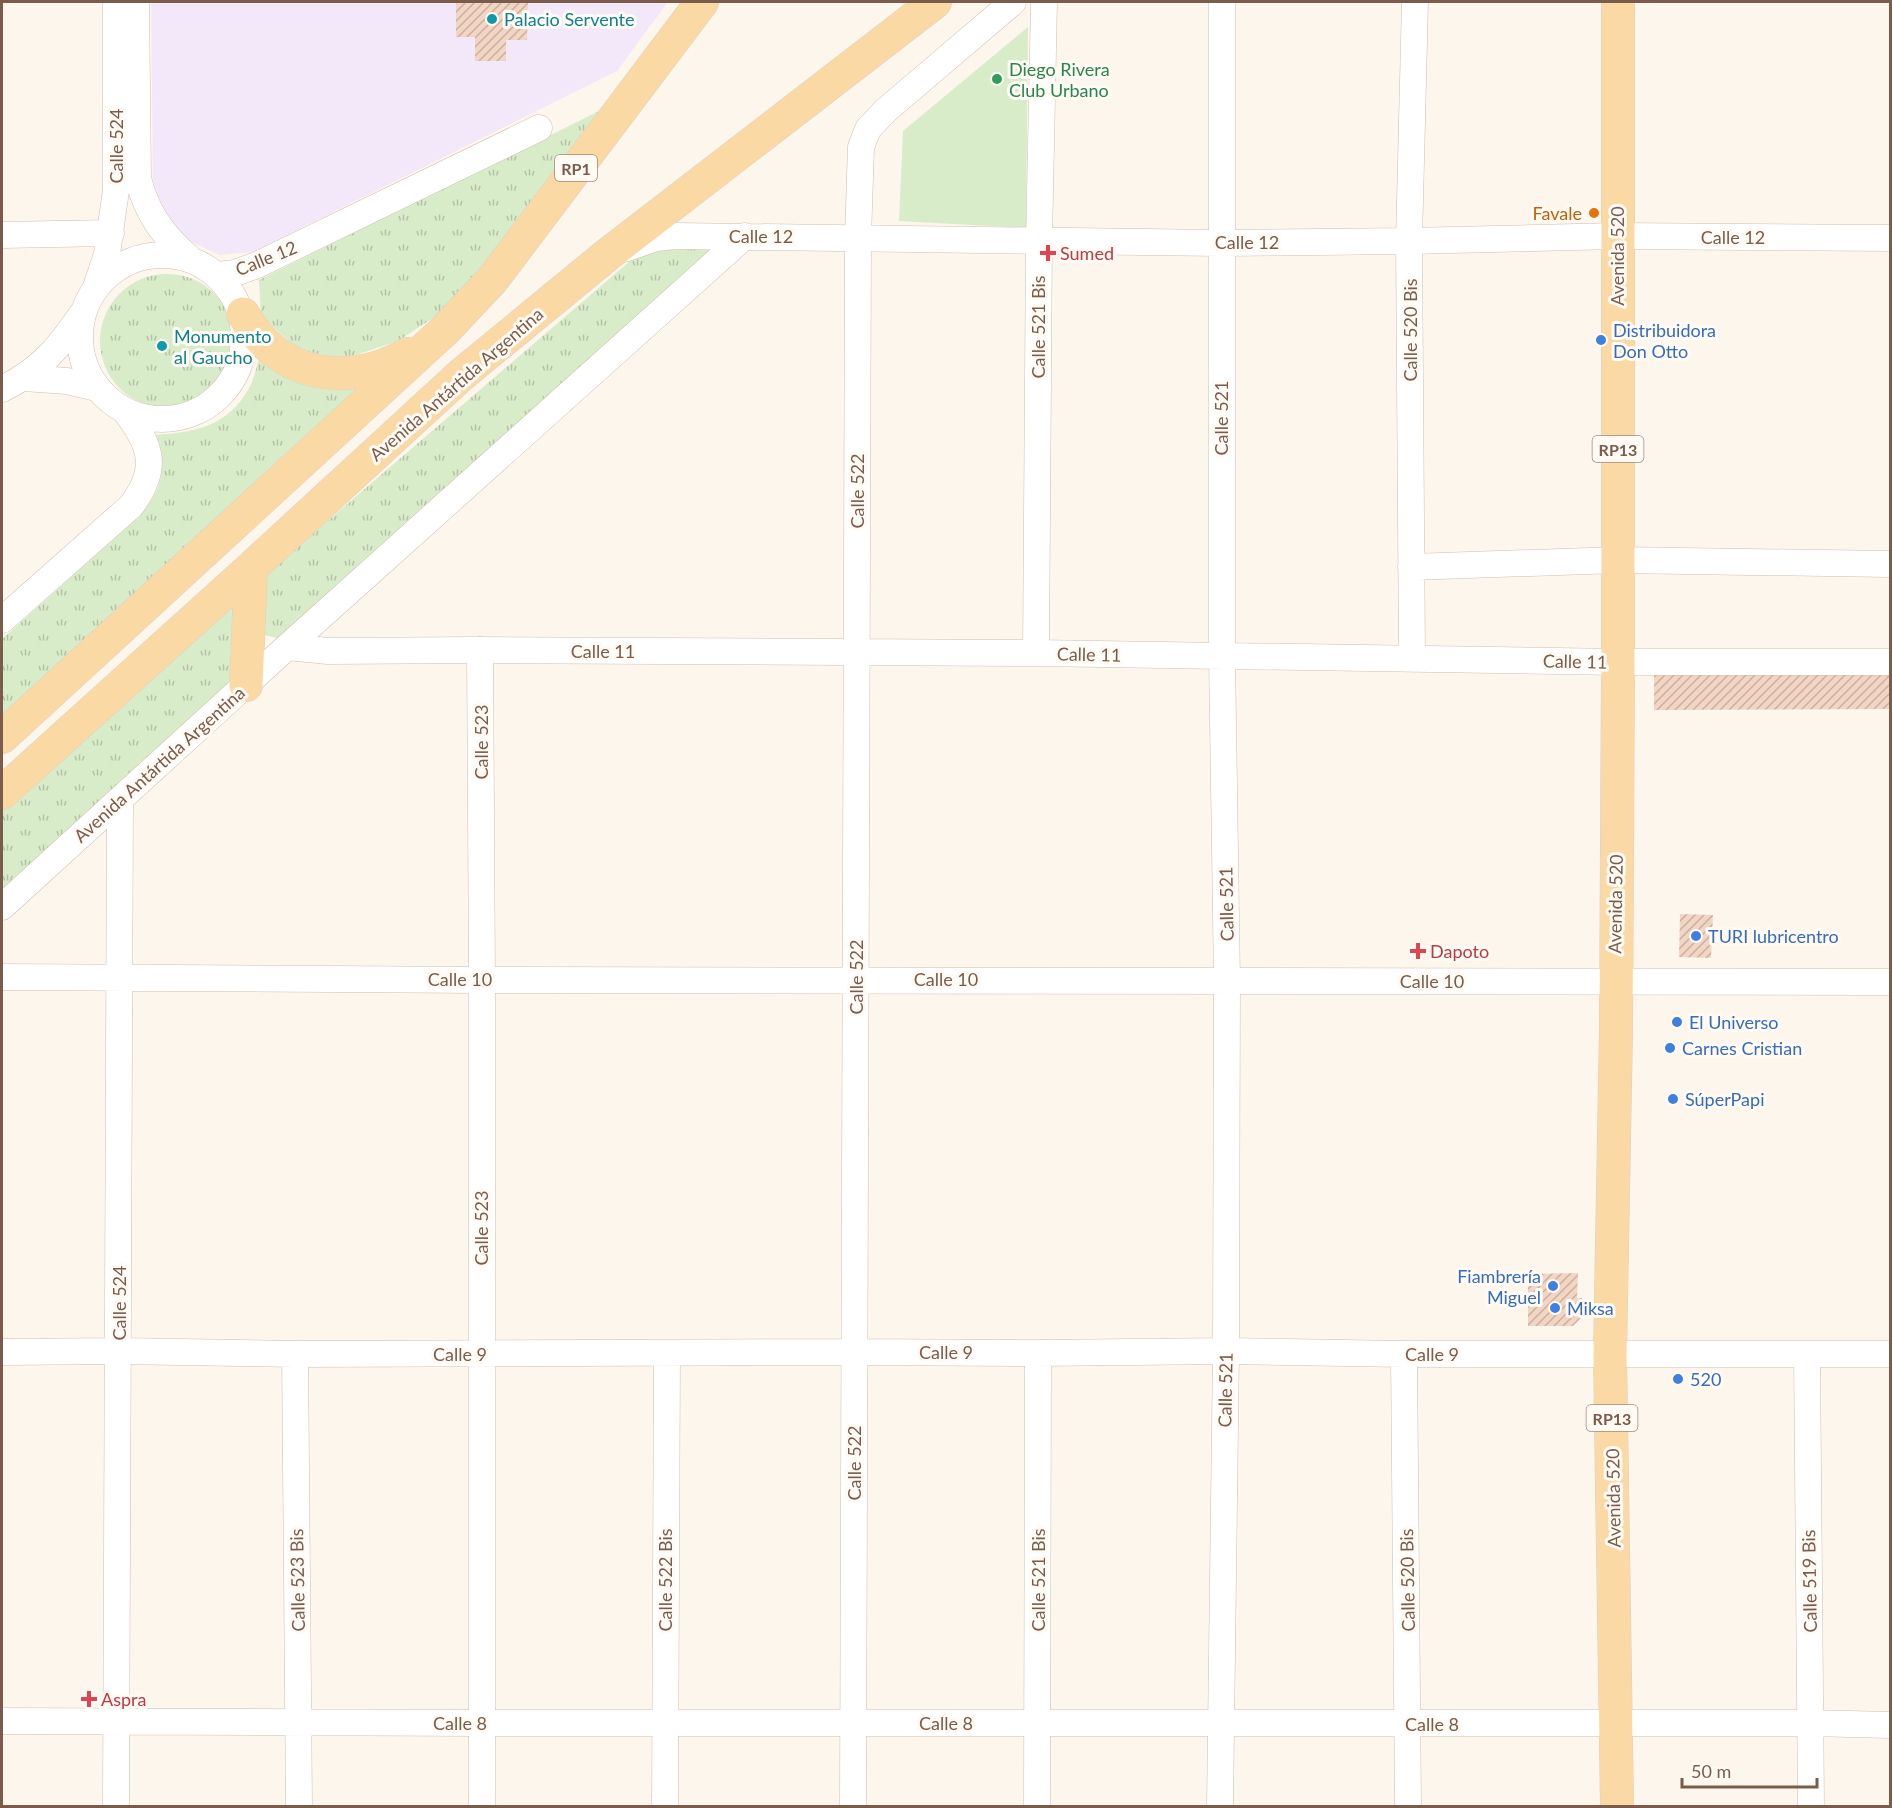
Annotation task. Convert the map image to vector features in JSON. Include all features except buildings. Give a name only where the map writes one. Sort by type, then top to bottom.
[{"type":"main road","name":"RP1","points":[[445,330],[493,279],[702,2]]},
{"type":"main road","name":"Avenida Antártida Argentina","points":[[2,793],[252,568],[461,375],[607,255],[935,2]]},
{"type":"main road","name":"Avenida 520","points":[[1617,1806],[1610,1354],[1618,662],[1618,2]]},
{"type":"main road","points":[[243,314],[252,331],[266,345],[284,358],[304,368],[323,373],[351,374],[384,366],[412,352],[445,330]]},
{"type":"main road","points":[[2,737],[445,330]]},
{"type":"main road","points":[[246,685],[252,568]]},
{"type":"street","name":"Calle 524","points":[[96,288],[105,264],[116,190],[116,2]]},
{"type":"street","name":"Calle 524","points":[[136,2],[138,178],[143,200],[153,218],[174,245],[188,257]]},
{"type":"street","name":"Calle 522","points":[[853,1806],[858,237],[861,147],[868,129],[885,111],[1013,2]]},
{"type":"street","name":"Calle 521 Bis","points":[[1036,653],[1039,242],[1044,2]]},
{"type":"street","name":"Calle 521","points":[[1220,1806],[1226,1351],[1227,981],[1222,657],[1220,243],[1222,2]]},
{"type":"street","name":"Calle 520 Bis","points":[[1412,658],[1409,242],[1415,2]]},
{"type":"street","name":"Calle 12","points":[[218,275],[235,273],[257,265],[539,128]]},
{"type":"street","points":[[2,235],[111,232]]},
{"type":"street","name":"Calle 12","points":[[607,255],[656,238],[676,236],[1220,243],[1409,242],[1617,236],[1890,238]]},
{"type":"street","name":"Avenida Antártida Argentina","points":[[2,907],[287,647],[745,236]]},
{"type":"street","points":[[2,389],[24,378],[55,350],[83,312],[96,288],[121,265],[135,258],[154,254],[188,257],[218,275],[233,293],[243,314],[245,346],[236,376],[215,401],[187,416],[156,420],[125,411],[111,403],[97,388],[84,365],[80,339],[83,312]]},
{"type":"street","points":[[24,378],[68,381],[97,388]]},
{"type":"street","points":[[2,620],[131,506],[144,490],[150,471],[147,449],[141,432],[125,411]]},
{"type":"street","points":[[1411,567],[1618,560],[1890,564]]},
{"type":"street","name":"Calle 11","points":[[287,647],[328,651],[1036,653],[1618,662],[1890,662]]},
{"type":"street","name":"Calle 523","points":[[480,650],[482,980],[480,1723],[482,1806]]},
{"type":"street","name":"Calle 524","points":[[116,1806],[120,800]]},
{"type":"street","name":"Calle 10","points":[[2,977],[1890,982]]},
{"type":"street","name":"Calle 9","points":[[2,1352],[119,1351],[294,1354],[1226,1351],[1404,1354],[1890,1354]]},
{"type":"street","name":"Calle 522 Bis","points":[[665,1806],[667,1353]]},
{"type":"street","name":"Calle 521 Bis","points":[[1037,1806],[1038,1353]]},
{"type":"street","name":"Calle 523 Bis","points":[[294,1354],[299,1806]]},
{"type":"street","name":"Calle 520 Bis","points":[[1404,1354],[1408,1806]]},
{"type":"street","name":"Calle 519 Bis","points":[[1807,1355],[1810,1806]]},
{"type":"street","name":"Calle 8","points":[[2,1721],[1810,1723],[1890,1725]]},
{"type":"shaded area","points":[[151,2],[668,2],[617,71],[253,252],[220,255],[187,240],[163,215],[153,180]]},
{"type":"green space","name":"Diego Rivera Club Urbano","points":[[1028,27],[1026,228],[899,221],[903,131]]},
{"type":"green space","points":[[603,109],[473,283],[436,316],[398,341],[344,359],[300,351],[261,316],[259,280]]},
{"type":"green space","points":[[745,236],[285,640],[261,634],[268,572],[637,255]]},
{"type":"green space","points":[[167,274],[193,279],[214,294],[229,315],[234,341],[229,367],[214,388],[193,403],[167,408],[141,403],[120,388],[105,367],[100,341],[105,315],[120,294],[141,279]]},
{"type":"green space","points":[[261,352],[381,377],[2,719],[2,639],[141,514],[149,504],[161,477],[160,458],[152,435],[195,430],[231,412],[251,384]]},
{"type":"green space","points":[[238,600],[232,687],[2,893],[2,811]]},
{"type":"place","name":"Palacio Servente","points":[[492,19]]},
{"type":"place","name":"Diego Rivera Club Urbano","points":[[997,79]]},
{"type":"place","name":"Favale","points":[[1594,213]]},
{"type":"place","name":"Sumed","points":[[1048,253]]},
{"type":"place","name":"Distribuidora Don Otto","points":[[1601,340]]},
{"type":"place","name":"Monumento al Gaucho","points":[[162,346]]},
{"type":"place","name":"TURI lubricentro","points":[[1696,936]]},
{"type":"place","name":"Dapoto","points":[[1418,951]]},
{"type":"place","name":"El Universo","points":[[1677,1022]]},
{"type":"place","name":"Carnes Cristian","points":[[1670,1048]]},
{"type":"place","name":"SúperPapi","points":[[1673,1099]]},
{"type":"place","name":"Fiambrería Miguel","points":[[1553,1286]]},
{"type":"place","name":"Miksa","points":[[1555,1308]]},
{"type":"place","name":"520","points":[[1678,1379]]},
{"type":"place","name":"Aspra","points":[[89,1699]]}]
